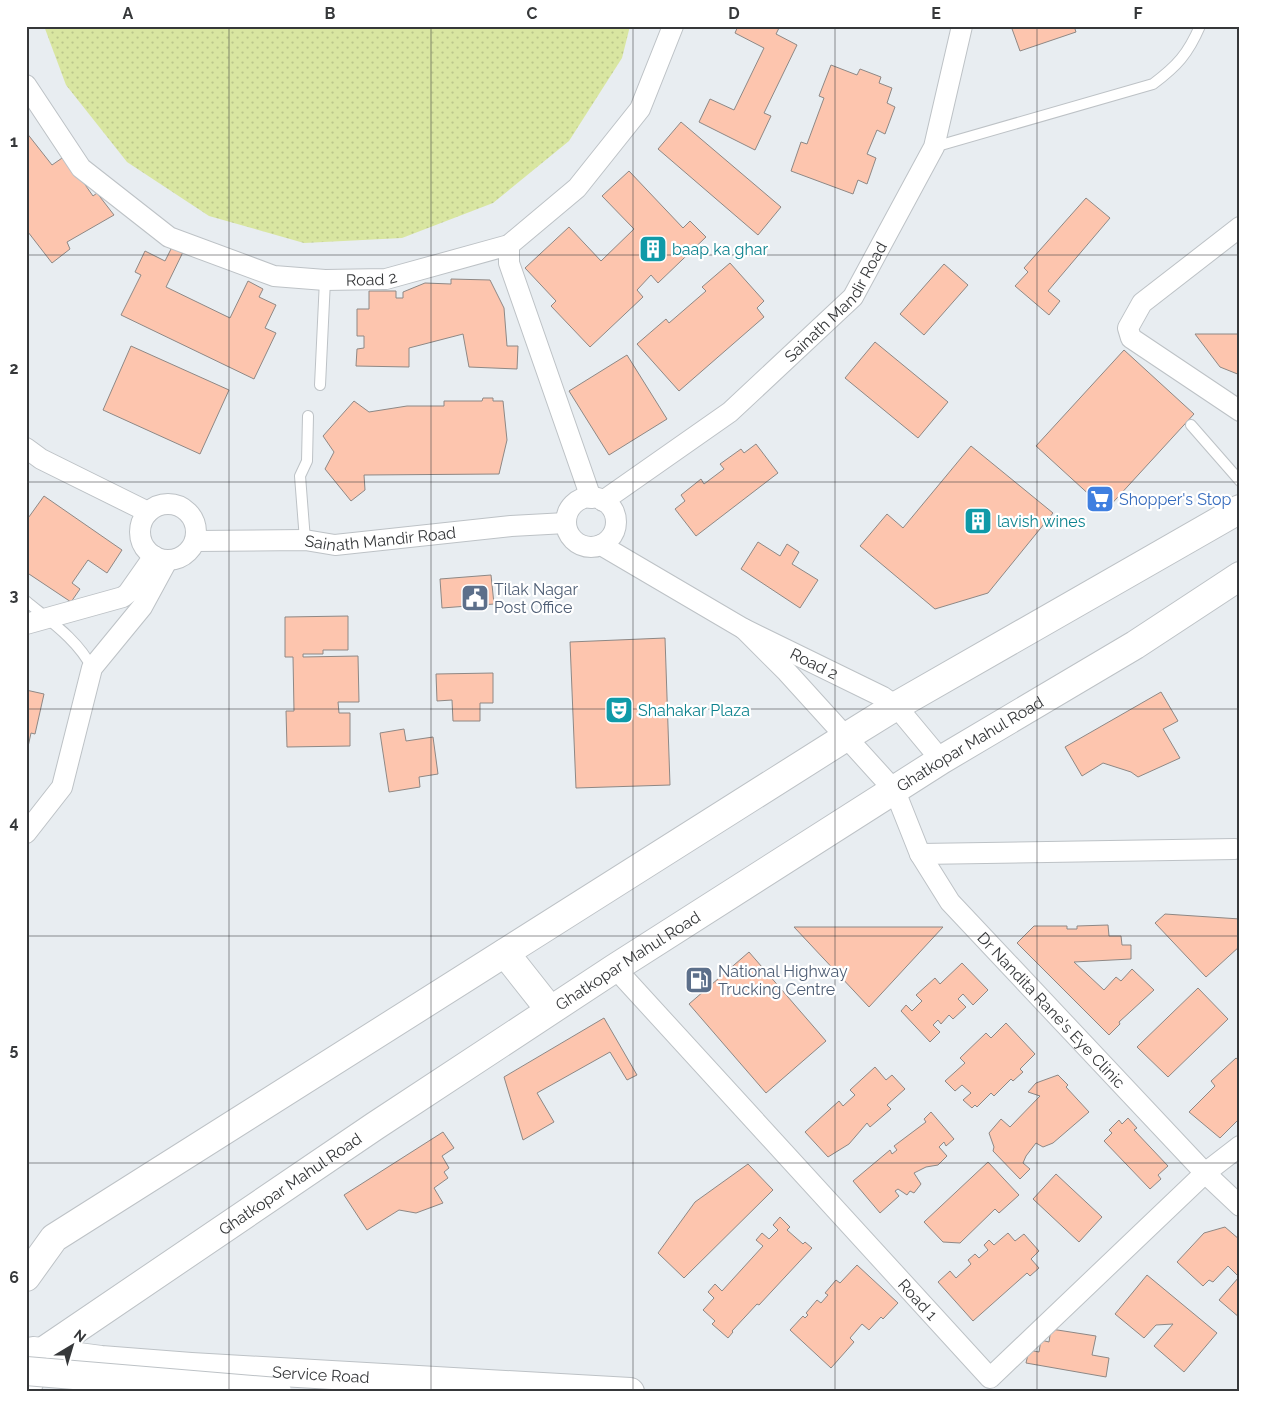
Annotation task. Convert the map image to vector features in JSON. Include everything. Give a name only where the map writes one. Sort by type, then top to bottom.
[{"type":"main road","points":[[26,1278],[54,1238],[896,706],[1240,509]]},
{"type":"main road","name":"Ghatkopar Mahul Road","points":[[30,1359],[550,1010],[941,760],[1134,645],[1240,576]]},
{"type":"main road","points":[[505,953],[550,1010]]},
{"type":"main road","points":[[26,1390],[30,1359],[277,1392]]},
{"type":"main road","name":"Service Road","points":[[30,1359],[630,1392]]},
{"type":"street","name":"Road 2","points":[[26,84],[81,168],[169,237],[274,276],[325,280],[386,278],[509,245],[577,188],[640,109],[673,26]]},
{"type":"street","name":"Sainath Mandir Road","points":[[597,499],[730,412],[853,297],[934,147],[962,26]]},
{"type":"street","points":[[1240,227],[1142,303],[1128,328],[1131,338],[1240,410]]},
{"type":"street","points":[[509,245],[510,263],[597,499]]},
{"type":"street","points":[[26,448],[42,459],[148,512]]},
{"type":"street","points":[[583,499],[597,499],[609,505],[616,519],[613,534],[602,545],[593,547],[585,546],[572,538],[566,523],[567,515],[571,508],[583,499]]},
{"type":"street","points":[[165,504],[184,508],[191,515],[197,532],[196,541],[191,550],[176,560],[161,559],[144,547],[140,539],[140,529],[142,520],[148,512],[165,504]]},
{"type":"street","name":"Sainath Mandir Road","points":[[196,541],[304,540],[335,546],[511,526],[566,523]]},
{"type":"street","name":"Road 2","points":[[602,545],[744,630],[883,697],[896,706],[941,760]]},
{"type":"street","points":[[26,624],[122,597],[161,559]]},
{"type":"street","points":[[26,833],[62,787],[92,668],[142,607],[161,559]]},
{"type":"street","points":[[744,630],[787,672],[895,791]]},
{"type":"street","name":"Dr Nandita Rane's Eye Clinic","points":[[895,791],[920,854],[950,902],[1205,1173],[1240,1206]]},
{"type":"street","points":[[920,854],[1236,849]]},
{"type":"street","name":"Road 1","points":[[615,968],[990,1378],[1205,1173],[1240,1146]]},
{"type":"lane","points":[[934,147],[1153,84],[1172,70],[1192,46],[1200,26]]},
{"type":"lane","points":[[320,385],[325,280]]},
{"type":"lane","points":[[304,540],[300,476],[307,461],[308,416]]},
{"type":"lane","points":[[1191,425],[1240,481]]},
{"type":"lane","points":[[26,601],[77,646],[86,656],[92,668]]},
{"type":"green space","points":[[44,26],[630,26],[622,58],[569,141],[493,203],[402,238],[304,243],[209,216],[127,162],[66,85]]},
{"type":"building","points":[[738,26],[780,26],[776,34],[797,45],[764,113],[771,116],[755,150],[699,122],[710,99],[734,110],[764,48],[735,33]]},
{"type":"building","points":[[1011,26],[1074,26],[1076,32],[1020,51]]},
{"type":"building","points":[[831,65],[857,75],[860,69],[881,77],[879,83],[892,88],[887,103],[895,107],[885,134],[877,130],[867,154],[876,158],[867,184],[858,180],[853,194],[791,171],[801,142],[807,144],[824,98],[819,96]]},
{"type":"building","points":[[681,122],[781,207],[758,235],[658,149]]},
{"type":"building","points":[[26,132],[52,165],[65,156],[93,196],[97,193],[114,215],[67,242],[70,249],[52,263],[28,232],[26,233]]},
{"type":"building","name":"baap ka ghar","points":[[629,171],[683,228],[690,221],[706,237],[658,283],[651,275],[637,290],[643,297],[590,347],[551,306],[556,301],[525,268],[569,227],[601,261],[634,229],[602,196]]},
{"type":"building","points":[[1086,198],[1110,218],[1048,291],[1060,301],[1049,315],[1015,286],[1028,272],[1024,268]]},
{"type":"building","points":[[173,245],[184,250],[166,287],[230,318],[248,281],[263,289],[259,297],[276,305],[265,328],[276,333],[254,379],[121,315],[141,275],[135,272],[145,251],[165,261]]},
{"type":"building","points":[[730,263],[764,301],[757,308],[764,317],[679,391],[637,344],[666,319],[669,323],[706,291],[702,287]]},
{"type":"building","points":[[944,264],[968,285],[924,335],[900,314]]},
{"type":"building","points":[[451,279],[490,280],[504,308],[507,346],[518,346],[517,369],[469,367],[463,334],[409,348],[409,367],[356,366],[357,349],[364,348],[364,336],[357,336],[357,309],[369,309],[369,291],[396,291],[396,298],[403,298],[403,292],[425,283],[451,284]]},
{"type":"building","points":[[1195,334],[1240,334],[1240,375],[1220,367]]},
{"type":"building","points":[[875,342],[948,402],[918,438],[845,378]]},
{"type":"building","points":[[131,346],[229,390],[200,454],[103,410]]},
{"type":"building","points":[[1124,350],[1194,414],[1106,510],[1036,446]]},
{"type":"building","points":[[627,355],[667,419],[609,455],[569,391]]},
{"type":"building","points":[[483,398],[503,401],[507,440],[499,474],[364,475],[365,490],[351,501],[325,469],[334,452],[323,436],[354,401],[369,412],[407,406],[444,406],[444,401],[482,401]]},
{"type":"building","points":[[756,444],[778,473],[696,536],[675,509],[685,501],[681,495],[701,479],[704,484],[724,469],[720,464],[741,449],[744,453]]},
{"type":"building","name":"lavish wines","points":[[971,446],[1053,513],[988,593],[935,609],[860,546],[887,514],[903,528]]},
{"type":"building","points":[[44,496],[122,550],[107,573],[88,560],[72,583],[80,589],[71,602],[26,572],[26,521]]},
{"type":"building","points":[[758,542],[780,556],[787,544],[799,552],[792,564],[818,580],[800,608],[741,569]]},
{"type":"building","points":[[491,575],[494,604],[442,608],[440,579]]},
{"type":"building","points":[[348,616],[348,650],[323,650],[323,654],[303,654],[303,657],[358,656],[359,702],[338,702],[339,713],[350,713],[350,746],[287,747],[286,711],[294,711],[293,657],[285,657],[285,617]]},
{"type":"building","points":[[665,638],[670,785],[576,788],[570,642]]},
{"type":"building","points":[[493,673],[493,703],[480,703],[480,721],[453,721],[452,700],[437,701],[436,674]]},
{"type":"building","points":[[26,690],[44,694],[35,734],[31,733],[26,756]]},
{"type":"building","points":[[1161,692],[1178,721],[1163,729],[1180,758],[1138,777],[1131,772],[1103,763],[1082,776],[1065,747]]},
{"type":"building","points":[[404,729],[406,741],[433,737],[438,774],[419,777],[420,787],[389,792],[380,733]]},
{"type":"building","points":[[1165,914],[1240,919],[1240,946],[1206,977],[1155,923]]},
{"type":"building","points":[[1108,925],[1109,936],[1121,936],[1122,945],[1131,945],[1131,959],[1074,962],[1104,990],[1116,977],[1121,981],[1132,969],[1154,990],[1119,1022],[1120,1024],[1109,1035],[1017,943],[1034,926],[1067,926],[1067,929],[1077,929],[1077,926]]},
{"type":"building","points":[[794,927],[943,927],[869,1007]]},
{"type":"building","points":[[749,952],[826,1041],[766,1093],[689,1004]]},
{"type":"building","points":[[962,963],[988,990],[973,1005],[963,994],[958,999],[966,1007],[953,1019],[949,1015],[941,1024],[938,1020],[933,1025],[940,1032],[930,1042],[901,1011],[906,1005],[912,1011],[922,1001],[916,995],[935,978],[940,984]]},
{"type":"building","points":[[1198,988],[1228,1019],[1168,1077],[1137,1047]]},
{"type":"building","points":[[604,1018],[637,1075],[627,1080],[610,1052],[537,1093],[554,1122],[523,1140],[504,1077]]},
{"type":"building","points":[[1006,1023],[1035,1054],[1020,1069],[1023,1072],[1013,1081],[1011,1079],[994,1096],[991,1093],[977,1107],[975,1105],[972,1108],[963,1100],[971,1093],[962,1085],[955,1091],[945,1081],[965,1063],[960,1058],[986,1033],[991,1038]]},
{"type":"building","points":[[1236,1058],[1240,1061],[1240,1118],[1220,1138],[1189,1112],[1215,1086],[1211,1081]]},
{"type":"building","points":[[875,1067],[886,1080],[892,1075],[905,1089],[887,1105],[891,1109],[870,1127],[867,1123],[849,1144],[828,1157],[805,1132],[839,1101],[843,1106],[855,1095],[850,1090]]},
{"type":"building","points":[[1058,1075],[1068,1085],[1066,1087],[1089,1112],[1053,1143],[1043,1147],[1036,1143],[1023,1163],[1030,1169],[1020,1179],[993,1151],[994,1147],[989,1133],[1001,1119],[1010,1127],[1040,1096],[1028,1092],[1036,1083]]},
{"type":"building","points":[[931,1112],[954,1139],[946,1146],[944,1142],[939,1147],[947,1156],[938,1165],[926,1167],[914,1173],[921,1184],[914,1193],[910,1191],[907,1195],[898,1189],[895,1191],[899,1196],[880,1213],[853,1181],[890,1150],[892,1154],[897,1150],[894,1146],[926,1122],[924,1119]]},
{"type":"building","points":[[1128,1118],[1137,1128],[1134,1130],[1168,1166],[1158,1175],[1161,1179],[1150,1189],[1104,1141],[1112,1133],[1109,1130],[1119,1120],[1122,1124]]},
{"type":"building","points":[[443,1132],[454,1148],[442,1156],[449,1168],[444,1172],[448,1178],[434,1188],[443,1203],[416,1213],[399,1210],[367,1230],[344,1195]]},
{"type":"building","points":[[988,1162],[1019,1195],[999,1213],[995,1209],[960,1243],[943,1242],[924,1222]]},
{"type":"building","points":[[748,1164],[773,1190],[684,1278],[658,1253],[695,1202]]},
{"type":"building","points":[[1056,1174],[1102,1217],[1079,1242],[1033,1199]]},
{"type":"building","points":[[780,1217],[790,1227],[787,1230],[803,1244],[805,1242],[812,1248],[759,1305],[757,1304],[728,1338],[712,1324],[715,1321],[703,1310],[714,1298],[708,1292],[715,1284],[722,1291],[763,1246],[756,1240],[762,1233],[769,1239],[778,1230],[773,1225]]},
{"type":"building","points":[[1225,1227],[1240,1240],[1240,1318],[1219,1300],[1239,1277],[1228,1266],[1213,1282],[1209,1280],[1203,1286],[1177,1262],[1204,1233]]},
{"type":"building","points":[[1008,1233],[1015,1241],[1024,1234],[1039,1251],[1031,1259],[1039,1268],[1030,1276],[1027,1273],[973,1321],[938,1282],[950,1271],[956,1278],[971,1264],[968,1260],[975,1254],[979,1258],[988,1250],[984,1245],[989,1240],[994,1245]]},
{"type":"building","points":[[857,1265],[898,1303],[869,1330],[862,1324],[850,1338],[854,1342],[831,1368],[790,1330],[803,1316],[805,1318],[808,1315],[806,1313],[817,1300],[821,1303],[828,1295],[825,1293],[836,1280],[840,1283]]},
{"type":"building","points":[[1147,1275],[1217,1333],[1184,1372],[1154,1346],[1173,1324],[1156,1325],[1144,1338],[1115,1314]]},
{"type":"building","points":[[1051,1329],[1096,1336],[1092,1355],[1109,1358],[1106,1377],[1026,1363],[1029,1350],[1039,1352],[1041,1340],[1049,1342]]},
{"type":"place","name":"baap ka ghar","points":[[653,249]]},
{"type":"place","name":"Shopper's Stop","points":[[1100,499]]},
{"type":"place","name":"lavish wines","points":[[978,521]]},
{"type":"place","name":"Tilak Nagar Post Office","points":[[475,598]]},
{"type":"place","name":"Shahakar Plaza","points":[[619,710]]},
{"type":"place","name":"National Highway Trucking Centre","points":[[699,980]]}]
